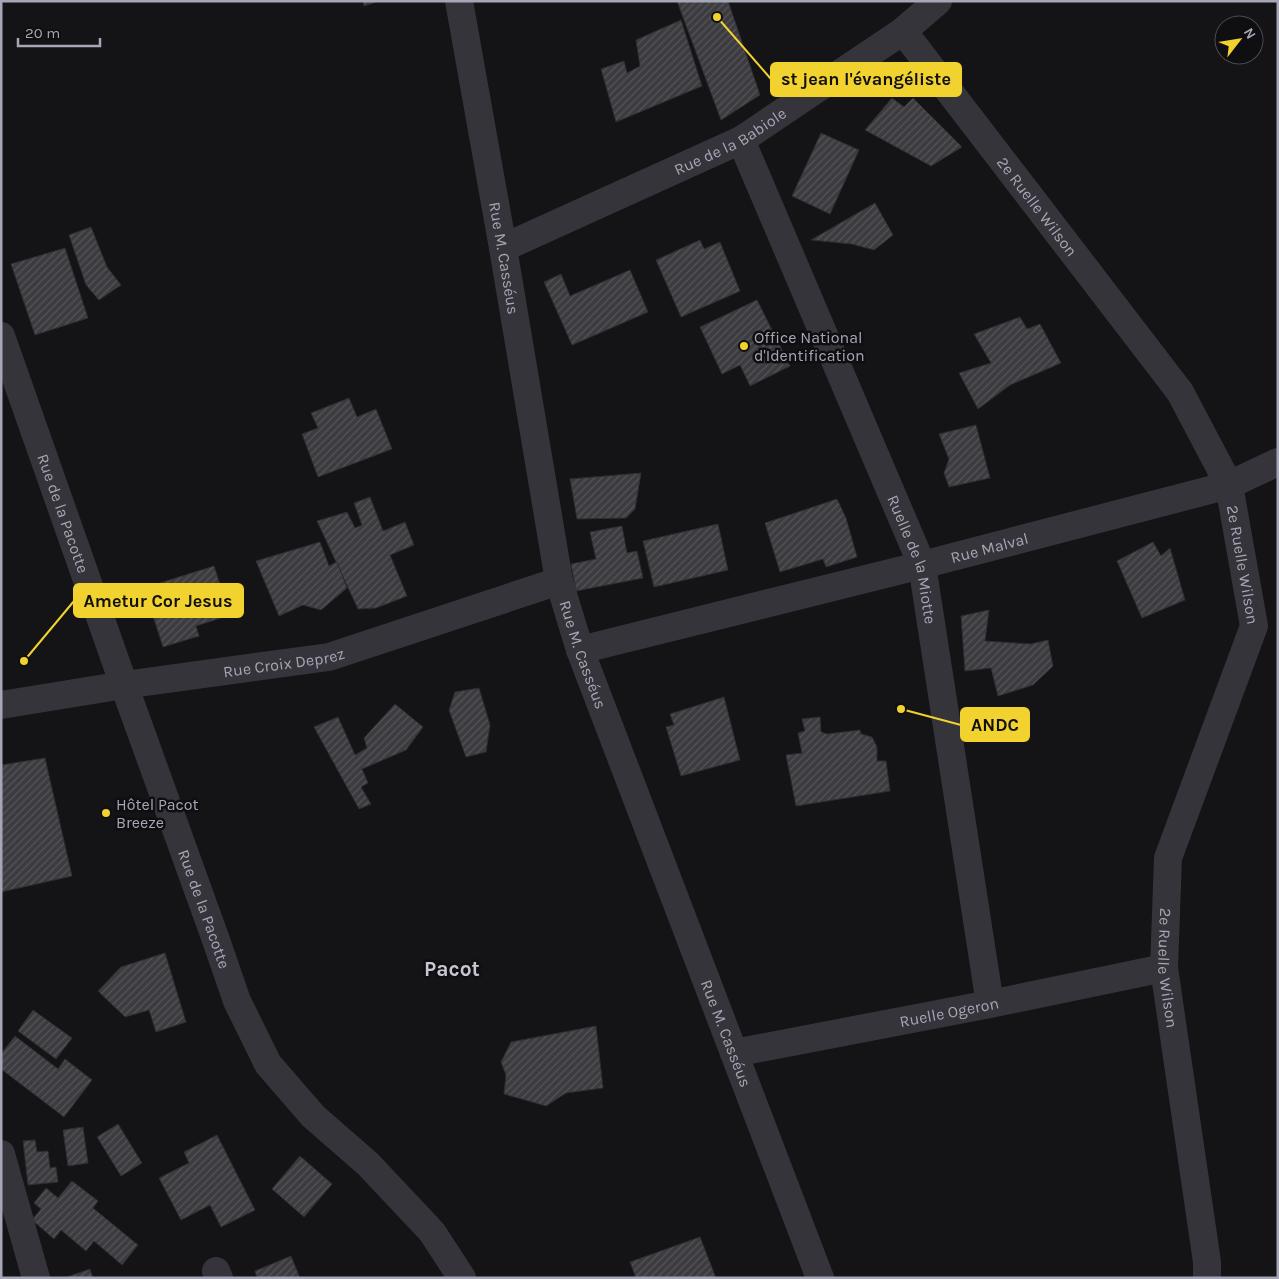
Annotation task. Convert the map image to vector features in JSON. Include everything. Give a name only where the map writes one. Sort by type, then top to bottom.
[{"type":"street","name":"Rue M. Casséus","points":[[459,1],[559,582],[580,650],[820,1278]]},
{"type":"street","name":"Rue de la Babiole","points":[[503,248],[741,140],[903,31],[938,1]]},
{"type":"street","name":"2e Ruelle Wilson","points":[[903,31],[1180,392],[1229,485],[1254,626],[1168,858],[1164,968],[1207,1262],[1207,1278]]},
{"type":"street","name":"Ruelle de la Miotte","points":[[741,140],[922,565],[990,1004]]},
{"type":"street","name":"Rue de la Pacotte","points":[[1,336],[237,1001],[268,1064],[313,1116],[368,1164],[432,1232],[462,1278]]},
{"type":"street","name":"Rue Malval","points":[[580,650],[922,565],[1229,485],[1278,462]]},
{"type":"street","name":"Rue Croix Deprez","points":[[1,705],[124,685],[329,657],[559,582]]},
{"type":"street","name":"Ruelle Ogeron","points":[[734,1053],[990,1004],[1164,968]]},
{"type":"street","points":[[1,1154],[36,1278]]},
{"type":"building","points":[[363,1],[379,1],[364,6]]},
{"type":"building","points":[[677,1],[728,1],[760,95],[721,120]]},
{"type":"building","points":[[681,20],[702,86],[616,122],[601,69],[624,61],[627,73],[640,66],[636,40]]},
{"type":"building","points":[[892,98],[904,107],[913,98],[962,147],[931,166],[865,130]]},
{"type":"building","points":[[821,133],[859,150],[830,214],[792,196]]},
{"type":"building","points":[[875,203],[893,235],[874,250],[852,244],[811,240]]},
{"type":"building","points":[[91,227],[107,267],[121,285],[99,300],[86,285],[69,235]]},
{"type":"building","points":[[700,240],[704,249],[720,242],[740,291],[681,317],[656,260]]},
{"type":"building","points":[[65,248],[88,318],[35,335],[11,264]]},
{"type":"building","points":[[630,270],[648,312],[572,345],[544,282],[561,274],[570,296]]},
{"type":"building","name":"Office National d'Identification","points":[[757,300],[790,366],[750,386],[740,365],[722,374],[700,327]]},
{"type":"building","points":[[1020,317],[1027,329],[1040,324],[1061,363],[1010,385],[978,409],[959,373],[991,363],[974,334]]},
{"type":"building","points":[[349,398],[357,417],[376,409],[392,449],[318,477],[302,434],[318,428],[311,413]]},
{"type":"building","points":[[976,425],[990,478],[949,487],[944,473],[949,459],[939,434]]},
{"type":"building","points":[[641,473],[635,509],[626,518],[577,519],[570,479]]},
{"type":"building","points":[[370,497],[383,531],[405,522],[414,545],[390,555],[407,596],[376,608],[358,609],[317,521],[347,512],[355,528],[362,525],[354,503]]},
{"type":"building","points":[[837,499],[846,518],[857,557],[826,567],[823,559],[780,572],[765,523]]},
{"type":"building","points":[[718,524],[728,570],[654,587],[643,541]]},
{"type":"building","points":[[622,526],[627,553],[637,551],[643,578],[576,591],[571,564],[596,559],[590,532]]},
{"type":"building","points":[[320,542],[329,566],[337,562],[347,588],[321,610],[303,605],[279,616],[256,561]]},
{"type":"building","points":[[1153,542],[1161,556],[1170,548],[1185,600],[1142,618],[1117,561]]},
{"type":"building","points":[[214,566],[230,615],[196,626],[199,636],[163,647],[144,588]]},
{"type":"building","points":[[989,610],[985,641],[1031,644],[1048,640],[1053,666],[1033,685],[998,696],[991,668],[965,671],[961,616]]},
{"type":"building","points":[[479,688],[490,725],[486,752],[466,757],[449,710],[455,692]]},
{"type":"building","points":[[724,697],[740,760],[681,776],[666,727],[674,725],[670,714]]},
{"type":"building","points":[[395,704],[423,727],[406,750],[362,769],[368,783],[361,787],[371,804],[359,809],[314,727],[338,717],[355,755],[367,748],[364,738]]},
{"type":"building","points":[[820,717],[821,732],[827,734],[860,730],[861,734],[872,737],[877,747],[877,761],[886,761],[890,791],[796,806],[786,755],[802,753],[798,733],[805,731],[802,719]]},
{"type":"building","points":[[45,758],[72,876],[1,892],[1,765]]},
{"type":"building","points":[[165,953],[186,1022],[156,1032],[149,1010],[125,1017],[98,991],[121,967]]},
{"type":"building","points":[[33,1010],[72,1038],[56,1059],[18,1031]]},
{"type":"building","points":[[596,1026],[603,1088],[566,1093],[546,1106],[504,1094],[506,1075],[501,1062],[511,1042]]},
{"type":"building","points":[[15,1036],[58,1069],[65,1059],[92,1080],[64,1117],[1,1069],[1,1054]]},
{"type":"building","points":[[118,1124],[142,1163],[121,1176],[97,1137]]},
{"type":"building","points":[[83,1127],[88,1163],[68,1166],[63,1130]]},
{"type":"building","points":[[217,1135],[255,1210],[221,1227],[210,1205],[181,1220],[159,1178],[189,1163],[184,1152]]},
{"type":"building","points":[[35,1140],[37,1152],[48,1151],[50,1168],[56,1167],[58,1182],[28,1185],[23,1141]]},
{"type":"building","points":[[300,1156],[332,1184],[304,1217],[272,1189]]},
{"type":"building","points":[[72,1181],[98,1201],[93,1208],[138,1245],[122,1265],[94,1241],[86,1251],[61,1230],[54,1239],[32,1220],[41,1209],[34,1203],[46,1188],[58,1198]]},
{"type":"building","points":[[700,1237],[716,1278],[636,1278],[630,1262]]},
{"type":"building","points":[[291,1256],[300,1278],[257,1278],[255,1271]]},
{"type":"building","points":[[90,1269],[93,1278],[64,1278]]},
{"type":"place","name":"st jean l'évangéliste","points":[[717,17]]},
{"type":"place","name":"Office National d'Identification","points":[[744,346]]},
{"type":"place","name":"Ametur Cor Jesus","points":[[24,661]]},
{"type":"place","name":"ANDC","points":[[901,709]]},
{"type":"place","name":"Hôtel Pacot Breeze","points":[[106,813]]},
{"type":"district","name":"Pacot","points":[[452,969]]}]
